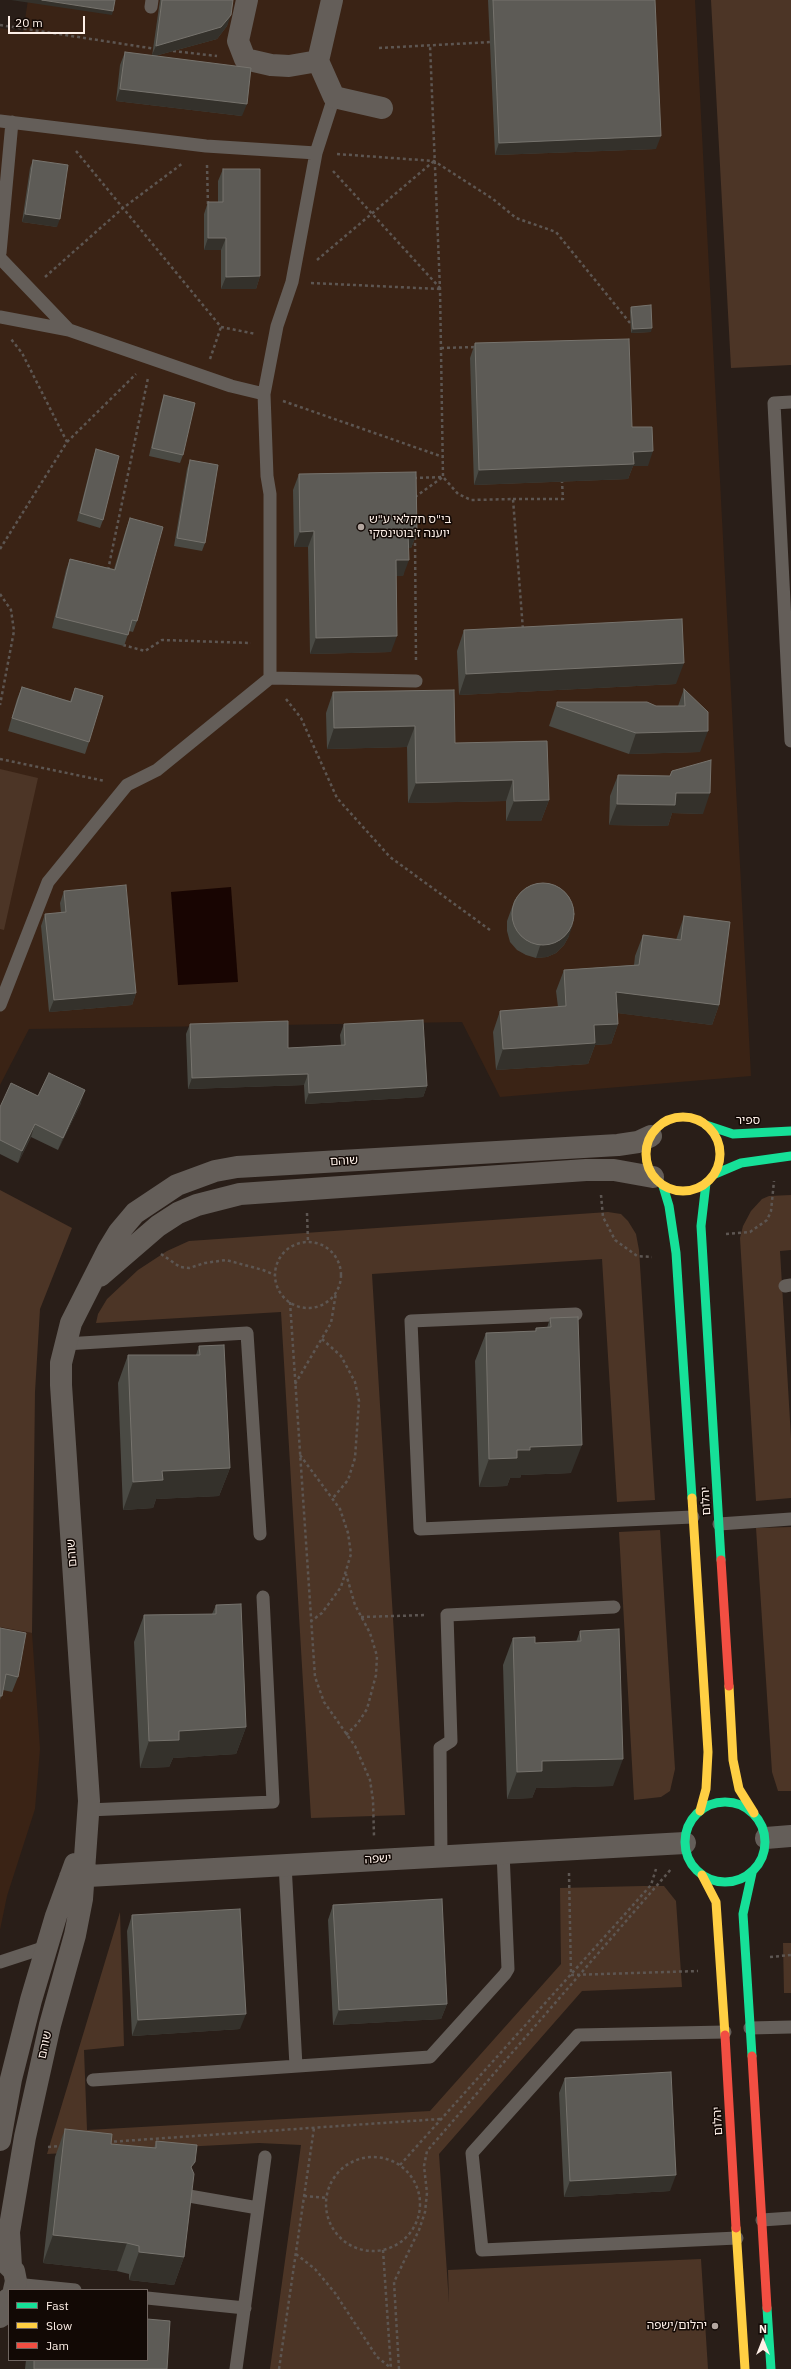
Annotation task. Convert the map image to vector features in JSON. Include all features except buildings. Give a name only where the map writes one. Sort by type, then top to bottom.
[{"type":"street","points":[[247,0],[238,41],[245,59],[271,65],[289,66],[318,61]]},
{"type":"street","points":[[332,0],[318,61],[334,97],[382,108]]},
{"type":"street","points":[[715,1174],[720,1153],[716,1138],[706,1125],[684,1117],[672,1119],[662,1123],[651,1136],[645,1154],[647,1166],[658,1181],[673,1190],[685,1191],[696,1189],[706,1184],[715,1174],[741,1163],[775,1157],[791,1156]]},
{"type":"street","name":"ספיר","points":[[706,1125],[733,1134],[791,1132]]},
{"type":"street","name":"שוהם","points":[[0,2140],[11,2079],[46,1947],[77,1876],[88,1817],[61,1385],[61,1364],[71,1323],[119,1232],[136,1213],[177,1185],[215,1171],[237,1167],[618,1145],[638,1142],[651,1136]]},
{"type":"street","name":"שוהם","points":[[89,1287],[158,1226],[197,1204],[240,1194],[600,1170],[638,1173],[658,1181]]},
{"type":"street","name":"יהלום","points":[[658,1181],[669,1206],[677,1259],[708,1752],[706,1789],[700,1811]]},
{"type":"street","name":"יהלום","points":[[706,1184],[702,1210],[702,1236],[735,1776],[739,1789],[754,1813]]},
{"type":"street","points":[[752,1873],[740,1879],[727,1882],[714,1881],[702,1875],[692,1865],[685,1843],[687,1830],[692,1819],[700,1811],[710,1805],[721,1802],[733,1802],[744,1806],[754,1813],[760,1822],[766,1838],[764,1855],[752,1873],[742,1914],[771,2369]]},
{"type":"street","points":[[766,1838],[791,1836]]},
{"type":"street","name":"ישפה","points":[[77,1876],[568,1848],[685,1843]]},
{"type":"street","name":"יהלום","points":[[702,1875],[716,1902],[745,2369]]},
{"type":"street","name":"שוהם","points":[[7,2289],[10,2232],[23,2148],[50,2025],[75,1935],[82,1899],[77,1876]]},
{"type":"lane","points":[[270,678],[270,494],[267,476],[264,394],[274,337],[292,282],[316,153],[334,97]]},
{"type":"lane","points":[[0,253],[6,121],[206,146],[316,153]]},
{"type":"lane","points":[[0,258],[69,330]]},
{"type":"lane","points":[[0,317],[69,330],[231,386],[264,394]]},
{"type":"lane","points":[[791,402],[774,403],[787,572],[791,740]]},
{"type":"lane","points":[[0,1005],[48,882],[127,785],[158,770],[270,678],[416,681]]},
{"type":"lane","points":[[576,1314],[411,1321],[420,1529],[693,1517]]},
{"type":"lane","points":[[65,1344],[247,1333],[260,1534]]},
{"type":"lane","points":[[719,1524],[791,1519]]},
{"type":"lane","points":[[88,1817],[272,1802],[263,1597]]},
{"type":"lane","points":[[441,1856],[440,1748],[450,1741],[447,1615],[614,1608]]},
{"type":"lane","points":[[93,2080],[430,2057],[506,1974],[508,1969],[503,1852]]},
{"type":"lane","points":[[285,1864],[296,2066]]},
{"type":"lane","points":[[0,1962],[46,1947]]},
{"type":"lane","points":[[750,2028],[791,2027]]},
{"type":"lane","points":[[725,2032],[578,2035],[472,2153],[482,2250],[737,2238]]},
{"type":"lane","points":[[236,2369],[265,2157]]},
{"type":"lane","points":[[189,2196],[258,2208]]},
{"type":"lane","points":[[762,2220],[791,2218]]},
{"type":"lane","points":[[148,2298],[245,2308]]},
{"type":"path","points":[[0,25],[162,49]]},
{"type":"path","points":[[379,48],[496,42]]},
{"type":"path","points":[[430,45],[440,289],[443,477],[458,494],[471,500],[563,499],[562,482]]},
{"type":"path","points":[[169,50],[245,59]]},
{"type":"path","points":[[57,128],[221,327],[274,337]]},
{"type":"path","points":[[31,290],[123,208],[206,146]]},
{"type":"path","points":[[206,146],[208,214]]},
{"type":"path","points":[[316,153],[434,161],[493,199],[516,218],[556,232],[630,323]]},
{"type":"path","points":[[316,153],[440,289]]},
{"type":"path","points":[[292,282],[434,161]]},
{"type":"path","points":[[292,282],[440,289]]},
{"type":"path","points":[[215,344],[221,327]]},
{"type":"path","points":[[9,336],[22,354],[67,442]]},
{"type":"path","points":[[441,348],[484,347]]},
{"type":"path","points":[[0,549],[67,442],[152,358]]},
{"type":"path","points":[[107,575],[152,358]]},
{"type":"path","points":[[264,394],[443,457]]},
{"type":"path","points":[[412,478],[443,477]]},
{"type":"path","points":[[414,505],[414,497],[443,477]]},
{"type":"path","points":[[513,499],[523,632]]},
{"type":"path","points":[[415,535],[416,681]]},
{"type":"path","points":[[0,594],[11,610],[14,631],[0,705]]},
{"type":"path","points":[[118,644],[145,651],[162,640],[270,643]]},
{"type":"path","points":[[270,678],[301,718],[337,798],[390,856],[490,930]]},
{"type":"path","points":[[0,759],[127,785]]},
{"type":"path","points":[[702,1236],[750,1232],[767,1220],[774,1190],[775,1157]]},
{"type":"path","points":[[600,1170],[603,1217],[615,1240],[637,1256],[677,1259]]},
{"type":"path","points":[[305,1190],[308,1242]]},
{"type":"path","points":[[142,1239],[170,1262],[180,1267],[189,1268],[205,1262],[226,1260],[263,1270],[275,1275]]},
{"type":"path","points":[[295,1384],[331,1323],[336,1293],[341,1275],[336,1257],[321,1245],[308,1242],[296,1245],[285,1252],[278,1262],[275,1275],[278,1288],[290,1302],[302,1307],[315,1307],[327,1302],[336,1293]]},
{"type":"path","points":[[290,1302],[312,1660],[318,1689],[324,1702],[362,1760],[370,1780],[373,1800],[375,1859]]},
{"type":"path","points":[[322,1339],[341,1356],[355,1382],[359,1401],[355,1458],[348,1480],[333,1498]]},
{"type":"path","points":[[300,1454],[340,1509],[348,1533],[350,1554],[346,1574],[341,1587],[328,1606],[310,1622]]},
{"type":"path","points":[[346,1574],[355,1605],[370,1633],[377,1656],[376,1675],[367,1709],[358,1723],[346,1735]]},
{"type":"path","points":[[361,1617],[447,1615]]},
{"type":"path","points":[[400,2165],[651,1885],[664,1844]]},
{"type":"path","points":[[568,1848],[571,1975]]},
{"type":"path","points":[[571,1975],[721,1970]]},
{"type":"path","points":[[102,2143],[441,2119]]},
{"type":"path","points":[[279,2369],[314,2128]]},
{"type":"path","points":[[23,2148],[63,2146]]},
{"type":"path","points":[[364,2157],[383,2157],[400,2165],[413,2177],[417,2185],[421,2204],[420,2213],[413,2230],[400,2243],[383,2250],[374,2251],[355,2247],[340,2237],[330,2222],[327,2198],[334,2177],[355,2160],[364,2157]]},
{"type":"path","points":[[304,2196],[327,2198]]},
{"type":"path","points":[[383,2250],[391,2368]]},
{"type":"path","points":[[295,2254],[315,2269],[335,2293],[377,2357],[391,2368]]},
{"type":"shaded area","name":"בי\"ס חקלאי ע\"ש יוענה ז'בוטינסקי","points":[[28,0],[695,0],[751,1076],[500,1097],[462,1022],[29,1029],[0,1085],[0,28],[23,32]]},
{"type":"shaded area","points":[[711,0],[791,0],[791,365],[731,368]]},
{"type":"shaded area","points":[[0,769],[38,778],[4,930],[0,929]]},
{"type":"shaded area","points":[[231,887],[238,982],[178,985],[171,892]]},
{"type":"shaded area","points":[[0,1190],[72,1228],[40,1309],[35,1392],[32,1633],[0,1627]]},
{"type":"shaded area","points":[[791,1195],[791,1250],[780,1251],[791,1438],[791,1498],[756,1501],[740,1238],[743,1226],[751,1211],[762,1199],[769,1196]]},
{"type":"shaded area","points":[[608,1212],[621,1214],[628,1221],[636,1234],[639,1250],[655,1500],[617,1502],[602,1259],[372,1274],[405,1815],[311,1818],[281,1312],[96,1323],[98,1314],[107,1299],[138,1270],[167,1251],[189,1241]]},
{"type":"shaded area","points":[[791,1527],[791,1791],[778,1791],[772,1772],[756,1528]]},
{"type":"shaded area","points":[[660,1530],[675,1769],[670,1791],[661,1797],[634,1800],[619,1532]]},
{"type":"shaded area","points":[[0,1627],[32,1633],[40,1749],[35,1809],[7,1896],[0,1930]]},
{"type":"shaded area","points":[[664,1886],[676,1901],[682,1987],[582,1991],[439,2154],[449,2303],[448,2270],[701,2259],[708,2369],[270,2369],[301,2145],[259,2143],[47,2154],[120,1912],[124,2046],[84,2050],[87,2130],[430,2111],[561,1964],[560,1888]]},
{"type":"shaded area","points":[[783,1943],[791,1943],[791,1993],[784,1993]]},
{"type":"traffic: fast","points":[[706,1125],[733,1134],[791,1131]]},
{"type":"traffic: fast","points":[[715,1174],[741,1163],[791,1156]]},
{"type":"traffic: fast","points":[[706,1183],[701,1226],[721,1560]]},
{"type":"traffic: fast","points":[[663,1186],[669,1206],[676,1253],[692,1498]]},
{"type":"traffic: fast","points":[[725,1802],[740,1805],[753,1814],[762,1827],[765,1842],[762,1857],[753,1870],[740,1879],[725,1882],[710,1879],[697,1870],[688,1857],[685,1842],[688,1827],[697,1814],[710,1805],[725,1802]]},
{"type":"traffic: fast","points":[[752,1873],[743,1914],[752,2056]]},
{"type":"traffic: fast","points":[[767,2308],[771,2369]]},
{"type":"traffic: slow","points":[[683,1117],[704,1123],[714,1133],[720,1154],[714,1175],[704,1185],[683,1191],[662,1185],[652,1175],[646,1154],[652,1133],[662,1123],[683,1117]]},
{"type":"traffic: slow","points":[[692,1498],[708,1752],[706,1789],[700,1811]]},
{"type":"traffic: slow","points":[[729,1686],[733,1760],[739,1789],[754,1813]]},
{"type":"traffic: slow","points":[[702,1875],[716,1902],[725,2035]]},
{"type":"traffic: slow","points":[[736,2228],[745,2369]]},
{"type":"traffic: jam","points":[[721,1560],[729,1686]]},
{"type":"traffic: jam","points":[[725,2035],[736,2228]]},
{"type":"traffic: jam","points":[[752,2056],[767,2308]]},
{"type":"place","name":"בי\"ס חקלאי ע\"ש יוענה ז'בוטינסקי","points":[[361,527]]},
{"type":"place","name":"יהלום/ישפה","points":[[715,2326]]}]
